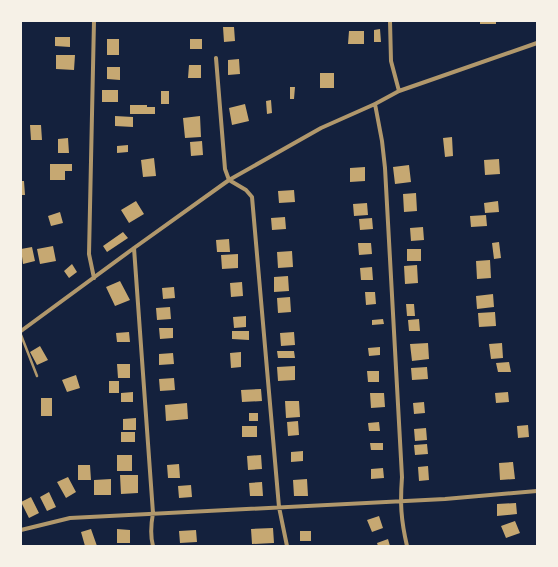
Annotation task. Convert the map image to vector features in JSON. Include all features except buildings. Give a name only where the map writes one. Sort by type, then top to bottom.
[{"type":"street","points":[[94,21],[88,254],[94,278]]},
{"type":"street","points":[[390,21],[391,61],[399,91]]},
{"type":"street","points":[[21,331],[229,180],[321,128],[375,104],[399,91],[537,43]]},
{"type":"street","points":[[216,58],[226,169],[229,180],[246,190],[252,197],[279,506],[287,546]]},
{"type":"street","points":[[375,104],[382,141],[385,168],[402,477],[402,522],[407,546]]},
{"type":"street","points":[[134,248],[153,514],[151,526],[153,546]]},
{"type":"street","points":[[21,530],[39,524],[70,518],[279,506],[445,499],[537,491]]},
{"type":"lane","points":[[21,335],[37,376]]}]
